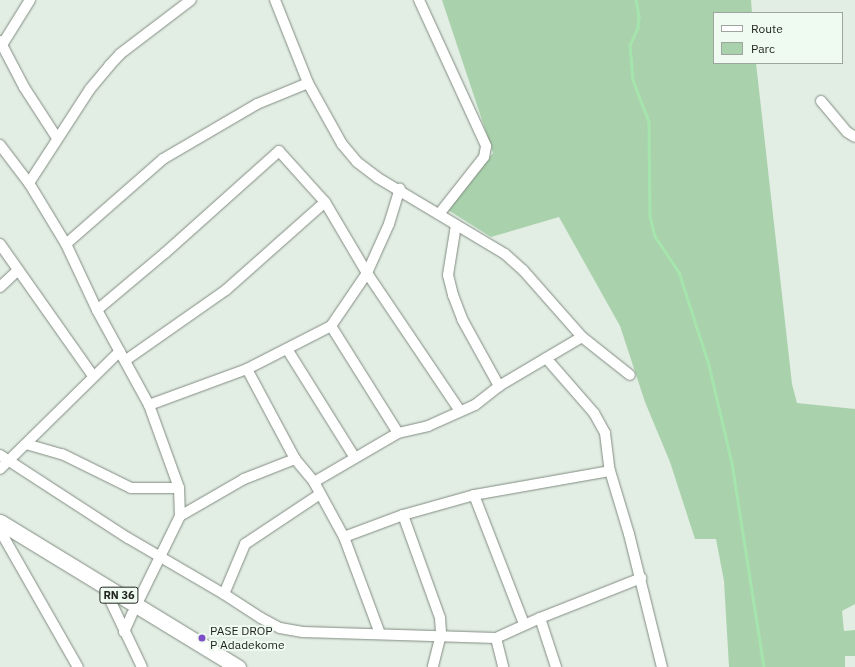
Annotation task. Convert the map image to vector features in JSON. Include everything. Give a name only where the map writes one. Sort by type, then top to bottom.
[{"type":"main road","name":"RN 36","points":[[1,529],[110,600],[134,610],[238,667]]},
{"type":"main road","name":"RN 36","points":[[1,529],[134,610],[222,667]]},
{"type":"street","points":[[30,0],[1,43],[24,87],[57,138]]},
{"type":"street","points":[[29,183],[90,89],[120,54],[178,4],[191,0]]},
{"type":"street","points":[[275,0],[308,83],[342,144],[356,162],[378,178],[400,189],[505,254],[524,270],[582,337],[630,375]]},
{"type":"street","points":[[419,0],[486,146],[484,157],[439,214]]},
{"type":"street","points":[[66,244],[164,159],[257,104],[308,83]]},
{"type":"street","points":[[821,101],[847,132],[855,137]]},
{"type":"street","points":[[0,145],[29,183],[66,244],[97,310],[126,360],[149,405],[179,488],[180,516],[124,632]]},
{"type":"street","points":[[97,310],[165,254],[279,151],[325,202],[366,273],[460,411]]},
{"type":"street","points":[[149,405],[247,369],[332,326],[366,273],[389,224],[400,189]]},
{"type":"street","points":[[126,360],[226,290],[325,202]]},
{"type":"street","points":[[456,225],[448,275],[453,295],[462,319],[499,386]]},
{"type":"street","points":[[0,244],[93,376]]},
{"type":"street","points":[[0,287],[18,270]]},
{"type":"street","points":[[332,326],[398,433]]},
{"type":"street","points":[[314,482],[398,433],[428,426],[475,405],[499,386],[582,337]]},
{"type":"street","points":[[287,349],[356,458]]},
{"type":"street","points":[[0,469],[10,461],[93,376],[120,351]]},
{"type":"street","points":[[546,358],[594,413],[605,433],[610,471],[641,578],[662,667]]},
{"type":"street","points":[[247,369],[296,459],[314,482],[344,537],[380,634]]},
{"type":"street","points":[[26,444],[62,454],[131,488],[179,488]]},
{"type":"street","points":[[0,455],[160,558],[280,628],[321,634],[441,634],[496,638],[524,624],[641,578]]},
{"type":"street","points":[[180,516],[244,479],[296,459]]},
{"type":"street","points":[[344,537],[403,515],[474,495],[610,471]]},
{"type":"street","points":[[224,594],[244,544],[320,494]]},
{"type":"street","points":[[474,495],[524,624]]},
{"type":"street","points":[[403,515],[437,606],[441,634],[433,667]]},
{"type":"street","points":[[1,529],[78,667]]},
{"type":"street","points":[[110,600],[142,667]]},
{"type":"street","points":[[540,618],[556,667]]},
{"type":"street","points":[[496,638],[503,667]]},
{"type":"green space","points":[[442,0],[751,0],[752,12],[713,12],[713,64],[756,64],[792,384],[797,403],[855,409],[855,604],[842,611],[844,631],[855,630],[855,656],[845,656],[845,667],[729,667],[724,581],[716,539],[695,539],[670,462],[645,402],[620,326],[559,217],[491,237],[448,210],[493,153]]},
{"type":"waterway","points":[[636,0],[639,16],[638,28],[630,45],[633,80],[649,122],[650,216],[655,236],[679,272],[709,365],[732,463],[764,667]]},
{"type":"place","name":"PASE DROP P Adadekome","points":[[202,638]]}]
